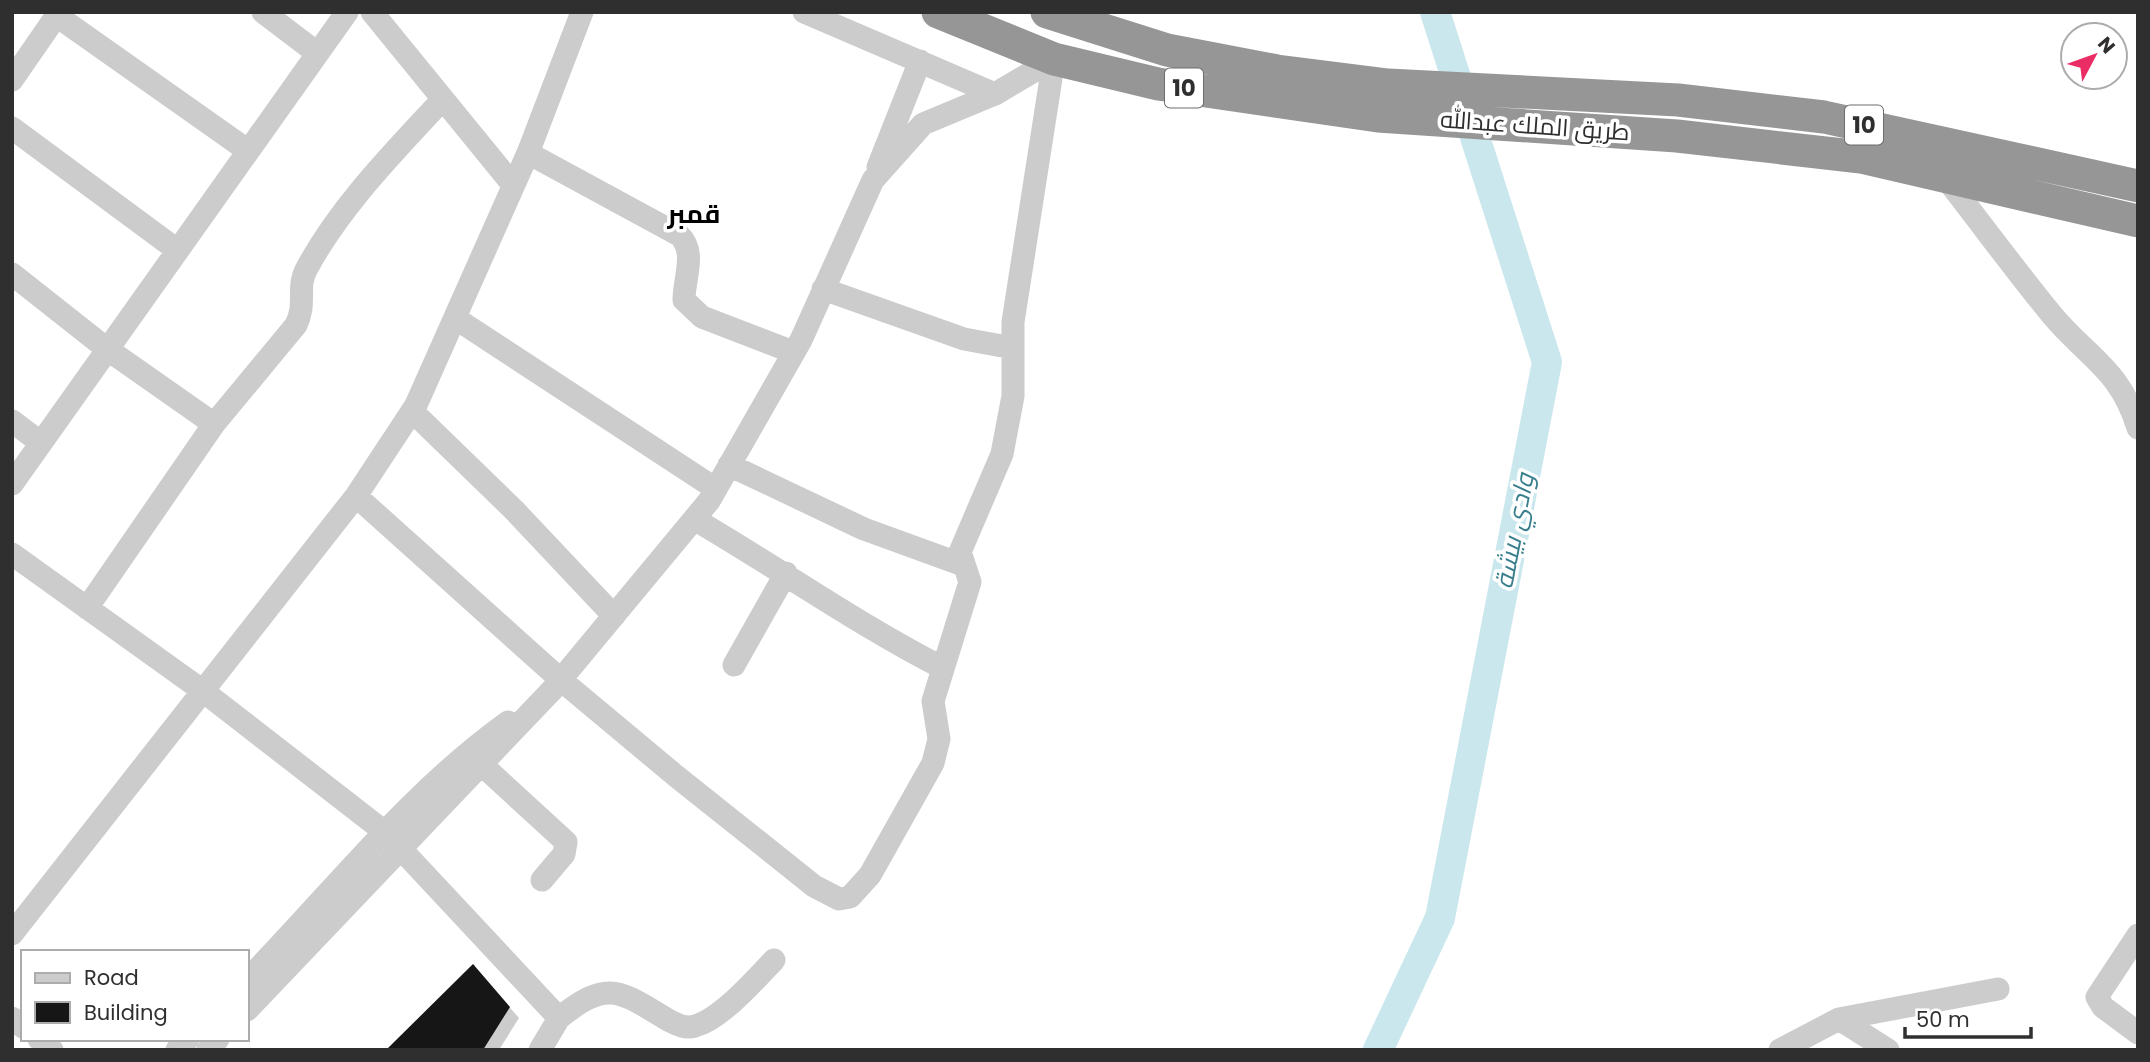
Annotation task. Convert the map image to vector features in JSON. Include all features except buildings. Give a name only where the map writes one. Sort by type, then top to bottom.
[{"type":"highway","name":"طريق الملك عبدالله","points":[[938,12],[1054,58],[1171,86],[1378,116],[1677,136],[1861,157],[2138,221]]},
{"type":"highway","name":"طريق الملك عبدالله","points":[[1047,12],[1167,50],[1277,71],[1388,85],[1678,100],[1824,117],[2138,186]]},
{"type":"street","points":[[263,12],[317,53]]},
{"type":"street","points":[[12,484],[347,12]]},
{"type":"street","points":[[372,12],[513,185]]},
{"type":"street","points":[[804,12],[995,94]]},
{"type":"street","points":[[12,80],[58,14],[247,150]]},
{"type":"street","points":[[12,934],[356,496],[412,411],[528,153],[582,14]]},
{"type":"street","points":[[873,180],[923,124],[995,94],[1054,58]]},
{"type":"street","points":[[356,496],[557,684],[814,886],[839,899],[850,897],[870,875],[933,763],[939,739],[933,701],[970,582],[960,552],[1002,453],[1013,396],[1013,322],[1054,58]]},
{"type":"street","points":[[248,978],[394,840],[481,764],[557,684],[716,489],[793,352],[873,180],[920,61]]},
{"type":"street","points":[[87,607],[214,425],[296,325],[303,309],[301,289],[305,270],[388,158],[443,99]]},
{"type":"street","points":[[12,128],[177,250]]},
{"type":"street","points":[[528,153],[680,235],[688,243],[690,254],[684,280],[684,300],[702,317],[793,352]]},
{"type":"street","points":[[1944,176],[2052,314],[2115,376],[2131,405],[2138,428]]},
{"type":"street","points":[[12,275],[107,349],[214,425]]},
{"type":"street","points":[[823,289],[964,339],[1013,348]]},
{"type":"street","points":[[455,318],[716,489]]},
{"type":"street","points":[[412,411],[514,510],[614,616]]},
{"type":"street","points":[[12,421],[41,443]]},
{"type":"street","points":[[730,465],[864,529],[963,565]]},
{"type":"street","points":[[694,519],[786,573],[879,635],[943,668]]},
{"type":"street","points":[[12,554],[203,691],[394,840],[559,1018]]},
{"type":"street","points":[[734,665],[786,573]]},
{"type":"street","points":[[248,1009],[472,748],[557,684]]},
{"type":"street","points":[[481,764],[566,842],[564,854],[542,880]]},
{"type":"street","points":[[2138,935],[2097,997],[2103,1007],[2138,1033]]},
{"type":"street","points":[[540,1050],[559,1018],[583,999],[598,992],[612,992],[634,1000],[680,1026],[694,1027],[709,1020],[747,989],[774,960]]},
{"type":"street","points":[[1780,1050],[1839,1019],[1998,989]]},
{"type":"street","points":[[1839,1019],[1888,1050]]},
{"type":"waterway","name":"وادي بيشة","points":[[1378,1050],[1440,918],[1547,362],[1435,12]]},
{"type":"district","name":"قمبر","points":[[694,214]]}]
